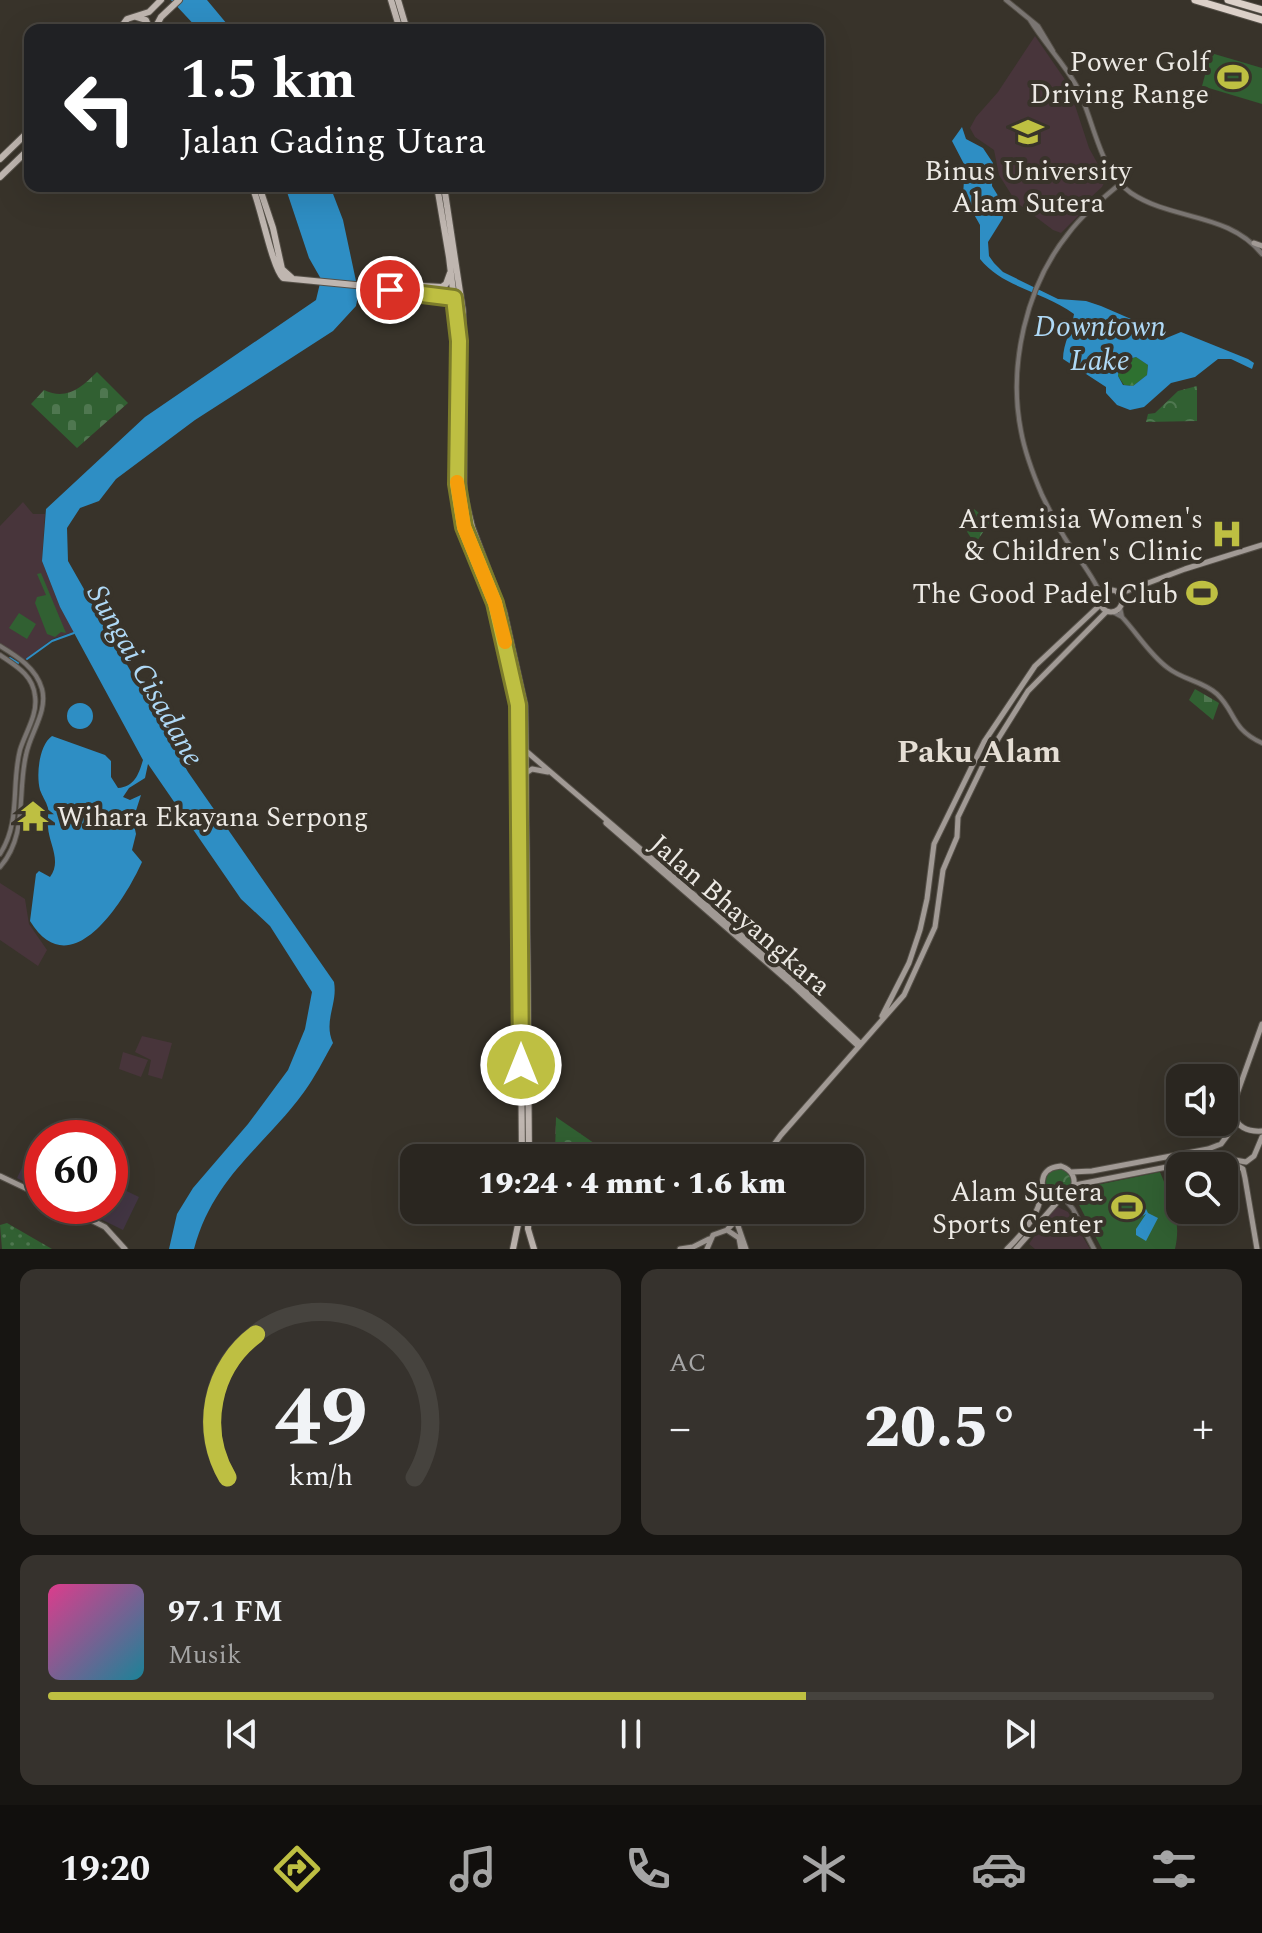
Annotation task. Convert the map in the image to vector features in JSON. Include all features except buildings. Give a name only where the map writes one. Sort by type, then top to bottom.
[{"type":"highway","points":[[1195,0],[1262,20]]},
{"type":"highway","points":[[1228,0],[1262,10]]},
{"type":"main road","points":[[122,24],[153,8],[161,0]]},
{"type":"main road","points":[[157,24],[179,0]]},
{"type":"main road","points":[[395,3],[399,24]]},
{"type":"main road","points":[[395,3],[404,24]]},
{"type":"main road","points":[[132,17],[150,24]]},
{"type":"main road","points":[[0,159],[24,135]]},
{"type":"main road","points":[[0,177],[24,152]]},
{"type":"main road","points":[[254,192],[278,266],[288,277],[443,287],[450,272]]},
{"type":"main road","points":[[261,192],[273,228],[278,266]]},
{"type":"main road","points":[[438,192],[459,341],[457,484],[460,506],[464,527],[506,632],[525,706],[529,1144]]},
{"type":"main road","points":[[445,192],[461,292],[465,341],[464,494],[472,527],[500,598],[518,705],[522,1144]]},
{"type":"main road","points":[[1254,243],[1262,246]]},
{"type":"main road","points":[[380,285],[394,292],[454,298],[461,292]]},
{"type":"main road","points":[[880,1020],[909,963],[927,899],[934,844],[978,754],[1010,700],[1035,666],[1100,605],[1104,593],[1129,592],[1185,569],[1262,545]]},
{"type":"main road","points":[[774,1144],[905,993],[929,944],[938,914],[943,870],[957,837],[958,817],[988,755],[1018,705],[1054,663],[1107,613],[1120,608],[1129,592]]},
{"type":"main road","points":[[1119,594],[1122,601]]},
{"type":"main road","points":[[1100,605],[1107,613]]},
{"type":"main road","points":[[1078,623],[1098,611],[1107,613]]},
{"type":"main road","points":[[1010,700],[1018,705]]},
{"type":"main road","name":"Jalan Bhayangkara","points":[[526,751],[859,1044]]},
{"type":"main road","points":[[526,773],[532,769],[549,772]]},
{"type":"main road","points":[[949,815],[958,817]]},
{"type":"main road","points":[[932,867],[943,870]]},
{"type":"main road","points":[[1238,1091],[1262,1024]]},
{"type":"main road","points":[[1238,1124],[1262,1134],[1247,1165],[1245,1178]]},
{"type":"main road","points":[[1007,1249],[1037,1210],[1045,1173],[1055,1166],[1071,1172],[1086,1171],[1215,1147],[1226,1136]]},
{"type":"main road","points":[[1238,1162],[1251,1160]]},
{"type":"main road","points":[[1238,1165],[1245,1178],[1257,1249]]},
{"type":"main road","points":[[1016,1249],[1073,1188],[1166,1168]]},
{"type":"main road","points":[[1086,1171],[1077,1179],[1086,1183]]},
{"type":"main road","points":[[1071,1172],[1073,1188]]},
{"type":"main road","points":[[0,1176],[24,1187]]},
{"type":"main road","points":[[1042,1184],[1051,1196],[1062,1198]]},
{"type":"main road","points":[[99,1224],[125,1249]]},
{"type":"main road","points":[[516,1249],[519,1224]]},
{"type":"main road","points":[[530,1224],[531,1247]]},
{"type":"main road","points":[[727,1230],[732,1224]]},
{"type":"main road","points":[[737,1224],[743,1249]]},
{"type":"main road","points":[[680,1249],[693,1247],[717,1232],[727,1230],[736,1234],[743,1249]]},
{"type":"main road","points":[[707,1249],[710,1238]]},
{"type":"street","points":[[1006,0],[1030,20],[1075,83],[1100,147],[1128,191],[1160,208],[1220,224],[1242,234],[1262,254]]},
{"type":"street","points":[[1104,593],[1067,541],[1029,460],[1021,431],[1017,378],[1037,285],[1067,235],[1121,183]]},
{"type":"street","points":[[1120,608],[1122,617],[1164,665],[1217,693],[1234,721],[1249,737],[1262,743]]},
{"type":"street","points":[[1107,613],[1122,617]]},
{"type":"street","points":[[0,646],[32,670],[41,687],[43,703],[25,758],[18,830],[13,846],[0,867]]},
{"type":"street","points":[[0,854],[14,818],[18,758],[35,705],[34,689],[26,675],[1,656],[6,650]]},
{"type":"street","points":[[1073,1188],[1073,1209]]},
{"type":"street","points":[[1062,1198],[1073,1209],[1094,1249]]},
{"type":"shaded area","name":"Binus University Alam Sutera","points":[[1035,36],[1068,84],[1089,148],[1106,179],[1102,187],[1077,210],[1080,214],[1061,233],[1016,202],[999,175],[994,150],[975,137],[970,128]]},
{"type":"shaded area","points":[[23,502],[33,514],[45,514],[42,561],[60,607],[74,632],[52,639],[25,660],[0,644],[0,526]]},
{"type":"shaded area","points":[[0,883],[25,899],[29,924],[47,950],[38,966],[0,940]]},
{"type":"shaded area","points":[[142,1036],[172,1043],[162,1079],[148,1075],[151,1060],[135,1052]]},
{"type":"shaded area","points":[[123,1052],[148,1060],[141,1077],[119,1069]]},
{"type":"shaded area","points":[[24,1164],[24,1182],[17,1178]]},
{"type":"shaded area","points":[[128,1192],[139,1197],[128,1220]]},
{"type":"shaded area","points":[[1058,1207],[1068,1212],[1090,1249],[1035,1249],[1029,1244]]},
{"type":"shaded area","points":[[111,1224],[126,1224],[123,1230]]},
{"type":"green space","name":"Power Golf Driving Range","points":[[1211,53],[1262,68],[1262,104],[1202,86]]},
{"type":"green space","points":[[1136,357],[1148,365],[1147,375],[1133,386],[1124,385],[1118,376],[1119,369],[1126,361]]},
{"type":"green space","points":[[97,372],[128,403],[77,448],[31,404],[44,390],[59,394],[73,391]]},
{"type":"green space","points":[[1197,386],[1197,421],[1146,422],[1148,414],[1155,413],[1178,391]]},
{"type":"green space","points":[[974,509],[990,522],[975,544],[964,527],[961,530],[956,526],[962,517],[967,519]]},
{"type":"green space","points":[[41,573],[66,633],[61,632],[55,637],[47,634],[35,603],[37,597],[46,595],[37,574]]},
{"type":"green space","points":[[19,613],[36,624],[27,639],[9,628]]},
{"type":"green space","points":[[1195,689],[1219,703],[1213,720],[1189,700]]},
{"type":"green space","points":[[556,1117],[595,1144],[555,1144]]},
{"type":"green space","points":[[1059,1168],[1068,1172],[1072,1181],[1068,1190],[1059,1194],[1050,1190],[1046,1181],[1050,1172]]},
{"type":"green space","name":"Alam Sutera Sports Center","points":[[1160,1172],[1166,1188],[1166,1224],[1176,1224],[1175,1249],[1102,1249],[1077,1201],[1082,1188]]},
{"type":"green space","points":[[7,1223],[52,1249],[2,1249],[0,1225]]},
{"type":"water","points":[[171,0],[207,0],[227,24],[193,24]]},
{"type":"water","name":"Downtown Lake","points":[[962,127],[966,139],[983,148],[993,163],[992,186],[1000,199],[1003,218],[988,242],[989,256],[1003,272],[1058,299],[1086,301],[1101,306],[1138,322],[1164,339],[1181,332],[1248,359],[1254,363],[1252,369],[1231,359],[1218,359],[1195,377],[1171,383],[1144,407],[1130,410],[1117,405],[1106,393],[1106,387],[1063,359],[1074,314],[1000,277],[980,259],[980,225],[963,195],[965,166],[952,141]],"holes":[[[1136,357],[1148,365],[1147,375],[1133,386],[1123,385],[1118,372],[1126,361]]]},
{"type":"water","points":[[287,192],[332,192],[343,220],[356,281],[356,306],[333,331],[195,420],[116,479],[99,501],[80,508],[67,528],[68,561],[188,772],[334,982],[330,1020],[333,1043],[312,1080],[227,1182],[203,1224],[194,1249],[169,1249],[177,1214],[193,1188],[248,1124],[288,1070],[305,1029],[312,992],[270,926],[241,899],[148,764],[145,778],[129,788],[123,797],[130,800],[141,795],[133,820],[136,834],[132,850],[142,862],[110,915],[79,942],[62,945],[46,939],[30,921],[36,874],[39,871],[50,877],[55,865],[48,808],[38,776],[41,753],[48,740],[52,736],[105,755],[111,761],[111,777],[118,788],[132,782],[143,760],[60,607],[42,561],[46,509],[145,417],[316,300],[321,279],[309,258]]},
{"type":"water","points":[[80,703],[89,707],[93,716],[89,725],[80,729],[71,725],[67,716],[71,707]]},
{"type":"water","points":[[1146,1209],[1158,1218],[1146,1241],[1136,1235],[1136,1229],[1146,1214],[1139,1218],[1136,1212]]},
{"type":"waterway","points":[[27,659],[52,641],[74,633]]},
{"type":"waterway","points":[[10,658],[18,663]]},
{"type":"slow traffic","points":[[457,482],[464,527],[495,603],[505,642]]},
{"type":"place","name":"Power Golf Driving Range","points":[[1233,77]]},
{"type":"place","name":"Binus University Alam Sutera","points":[[1028,132]]},
{"type":"place","name":"Artemisia Women's & Children's Clinic","points":[[1227,534]]},
{"type":"place","name":"The Good Padel Club","points":[[1202,593]]},
{"type":"place","name":"Wihara Ekayana Serpong","points":[[33,816]]},
{"type":"place","name":"Alam Sutera Sports Center","points":[[1127,1207]]},
{"type":"district","name":"Paku Alam","points":[[979,751]]},
{"type":"route","points":[[390,290],[454,298],[459,341],[457,484],[460,506],[464,527],[495,603],[518,705],[521,1065]]},
{"type":"water label","name":"Sungai Cisadane","points":[[146,675]]}]
